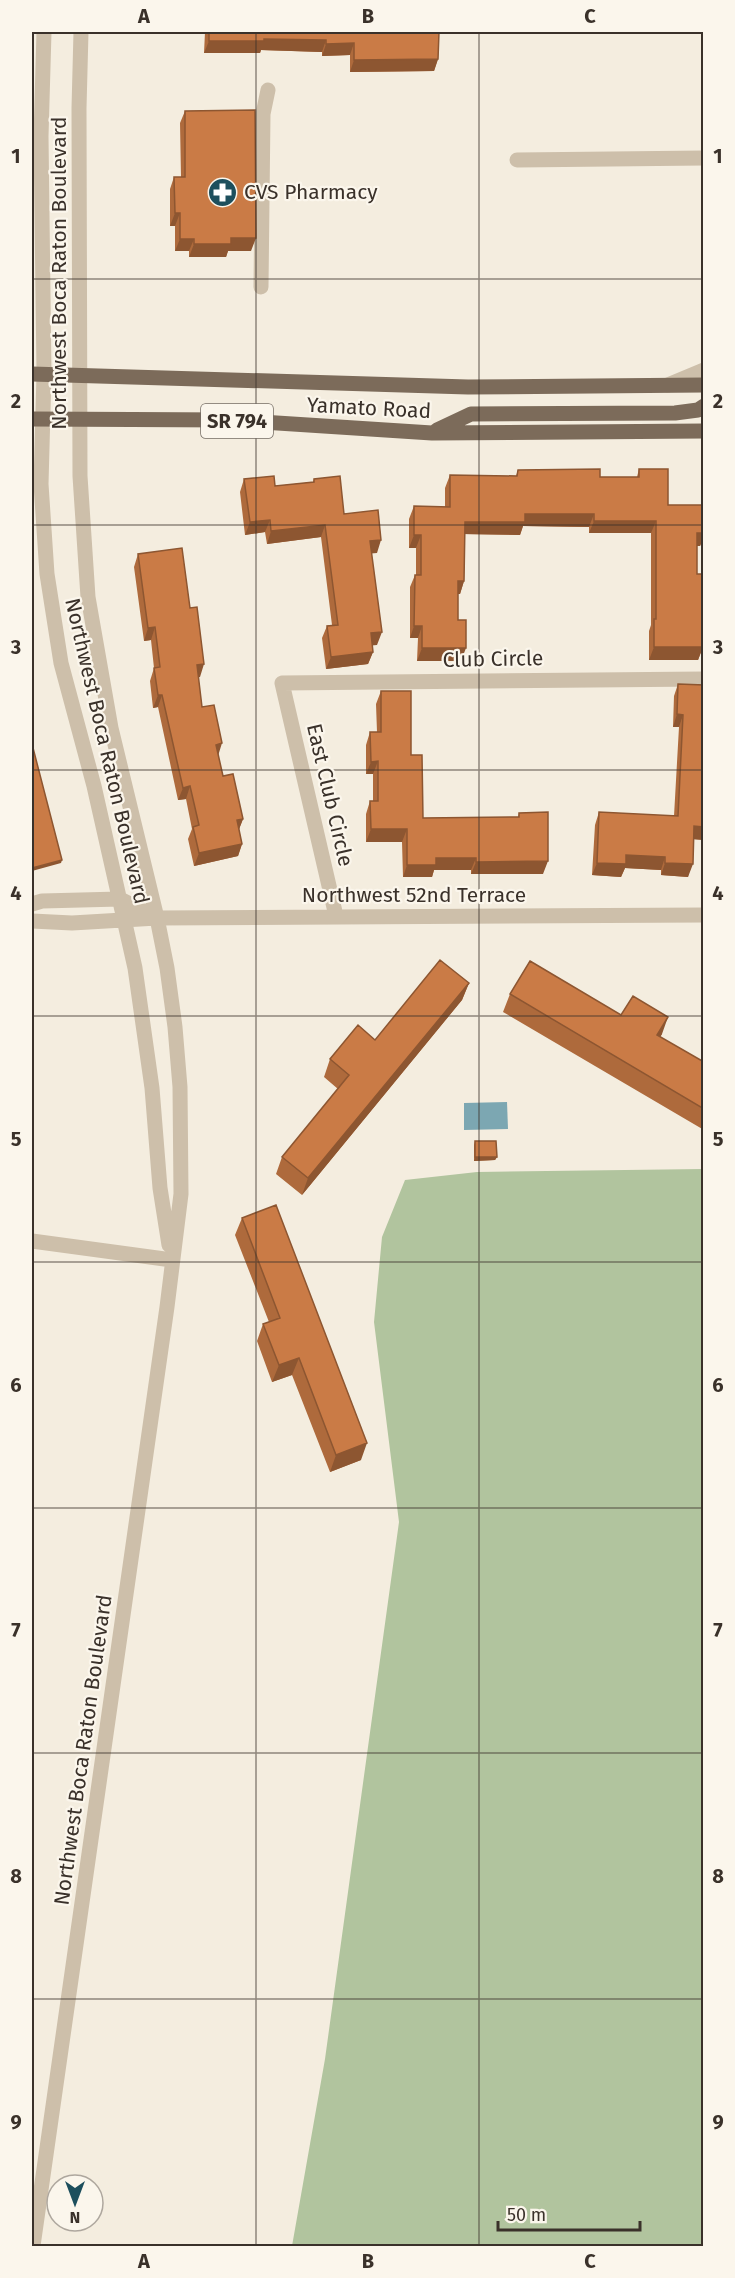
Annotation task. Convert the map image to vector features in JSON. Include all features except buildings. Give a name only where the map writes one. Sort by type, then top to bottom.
[{"type":"main road","name":"Yamato Road","points":[[38,374],[439,386],[704,384]]},
{"type":"main road","points":[[432,433],[471,414],[675,413],[698,410],[704,406]]},
{"type":"main road","name":"Yamato Road","points":[[37,419],[231,420],[432,433],[704,431]]},
{"type":"street","name":"Northwest Boca Raton Boulevard","points":[[44,32],[37,419],[43,526],[54,627],[61,663],[94,786],[135,968],[148,1065],[160,1188],[172,1260]]},
{"type":"street","name":"Northwest Boca Raton Boulevard","points":[[33,2247],[166,1318],[181,1194],[180,1088],[167,968],[111,728],[87,597],[80,476],[79,108],[81,32]]},
{"type":"street","points":[[261,287],[263,114],[268,90]]},
{"type":"street","points":[[517,160],[704,158]]},
{"type":"street","points":[[668,385],[704,370]]},
{"type":"street","name":"Club Circle","points":[[282,682],[704,679]]},
{"type":"street","name":"East Club Circle","points":[[282,682],[336,916]]},
{"type":"street","points":[[32,904],[120,899],[157,918]]},
{"type":"street","name":"Northwest 52nd Terrace","points":[[32,921],[72,923],[157,918],[704,915]]},
{"type":"street","points":[[32,1241],[172,1260]]},
{"type":"green space","points":[[703,1169],[703,2246],[292,2246],[325,2059],[399,1522],[374,1322],[382,1237],[405,1180],[477,1172]]},
{"type":"water","points":[[507,1102],[508,1129],[464,1130],[464,1103]]},
{"type":"place","name":"CVS Pharmacy","points":[[223,192]]}]
